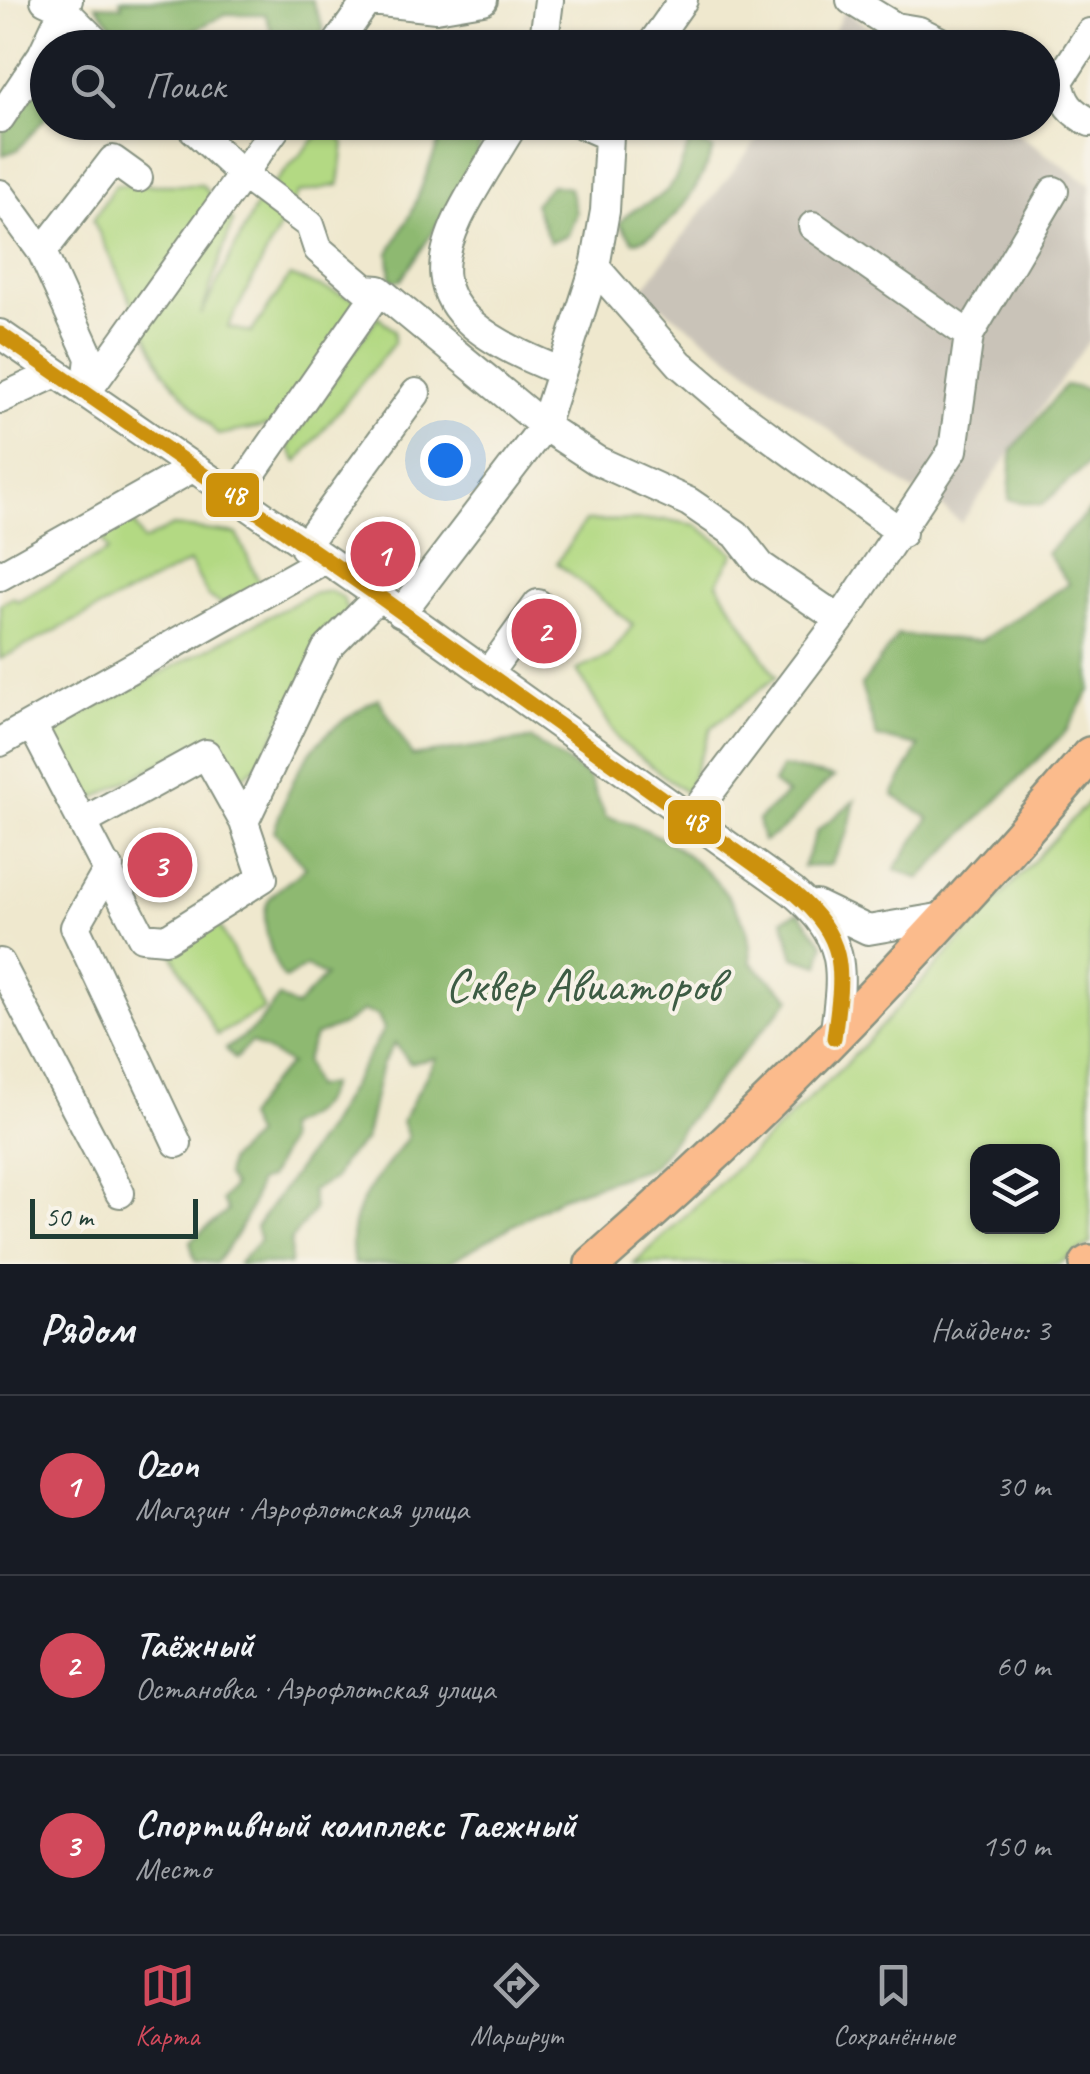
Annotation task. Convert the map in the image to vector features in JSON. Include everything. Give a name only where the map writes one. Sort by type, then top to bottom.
[{"type":"main road","points":[[592,1264],[834,1038],[950,916],[1090,755]]},
{"type":"street","points":[[346,30],[365,0],[436,8],[483,0]]},
{"type":"street","points":[[548,0],[549,30]]},
{"type":"street","points":[[662,30],[684,0]]},
{"type":"street","points":[[851,0],[894,27],[920,30]]},
{"type":"street","points":[[50,30],[58,3],[84,30]]},
{"type":"street","points":[[1060,68],[1090,32]]},
{"type":"street","points":[[0,118],[30,73]]},
{"type":"street","points":[[1060,95],[1074,114],[1090,122]]},
{"type":"street","points":[[205,140],[243,175],[310,225],[318,249],[365,288],[379,290],[544,426],[596,460],[689,502],[736,534],[762,566],[840,620]]},
{"type":"street","points":[[86,393],[267,140]]},
{"type":"street","points":[[504,140],[457,218],[441,260],[447,292],[472,326],[508,351],[560,370]]},
{"type":"street","points":[[244,822],[326,650],[390,604],[544,426],[595,267],[605,211],[608,140]]},
{"type":"street","points":[[42,252],[113,160],[138,178]]},
{"type":"street","points":[[691,817],[840,620],[952,450],[969,335],[1054,190]]},
{"type":"street","points":[[0,194],[42,252],[90,358],[86,393]]},
{"type":"street","points":[[813,226],[969,335]]},
{"type":"street","points":[[595,267],[680,364],[736,412],[900,531]]},
{"type":"street","points":[[235,497],[379,290]]},
{"type":"street","points":[[0,334],[390,604],[793,892],[822,918],[839,954],[842,973],[834,1038]]},
{"type":"street","points":[[0,398],[56,373]]},
{"type":"street","points":[[0,742],[33,727],[313,554],[416,393]]},
{"type":"street","points":[[0,576],[192,468]]},
{"type":"street","points":[[487,675],[538,604]]},
{"type":"street","points":[[33,727],[142,937],[166,940],[263,878],[244,822],[206,754],[83,822]]},
{"type":"street","points":[[109,868],[76,928],[177,1143]]},
{"type":"street","points":[[793,892],[868,930],[950,916]]},
{"type":"street","points":[[0,963],[120,1193]]},
{"type":"shaded area","points":[[844,10],[873,30],[835,30]]},
{"type":"shaded area","points":[[757,140],[1026,140],[1090,185],[1090,339],[961,523],[919,487],[914,492],[641,291]]},
{"type":"green space","points":[[120,0],[312,0],[324,30],[271,30],[265,14],[226,14],[195,30],[116,30],[96,5],[122,6]]},
{"type":"green space","points":[[30,95],[30,135],[17,150],[3,155],[3,131]]},
{"type":"green space","points":[[314,140],[344,143],[339,185],[298,193],[228,327],[251,333],[290,276],[364,302],[276,424],[218,435],[164,372],[93,220],[115,185],[202,185],[233,221],[201,315],[259,200]]},
{"type":"green space","points":[[440,140],[484,140],[470,176],[401,280],[391,281],[389,253],[412,212]]},
{"type":"green space","points":[[690,140],[713,149],[701,177],[673,218],[648,237],[634,242],[619,223],[667,191]]},
{"type":"green space","points":[[551,185],[570,188],[576,213],[568,235],[550,242],[534,204]]},
{"type":"green space","points":[[378,316],[394,331],[394,343],[297,462],[288,446]]},
{"type":"green space","points":[[1065,385],[1090,390],[1090,462],[1042,505],[1009,500],[1012,451]]},
{"type":"green space","points":[[126,506],[143,541],[173,526],[237,534],[260,584],[222,604],[208,596],[190,562],[0,659],[0,604],[14,597],[17,601],[108,551],[94,524]]},
{"type":"green space","points":[[1090,510],[1090,690],[1067,730],[919,879],[895,869],[929,818],[893,795],[919,746],[877,737],[861,686],[898,635],[980,641],[1069,584],[1047,553]]},
{"type":"green space","points":[[668,520],[696,525],[734,553],[717,583],[776,677],[711,728],[686,793],[619,741],[577,670],[609,656],[633,625],[557,563],[585,521]]},
{"type":"green space","points":[[330,591],[343,598],[348,614],[256,767],[237,781],[212,737],[75,808],[50,731],[312,594]]},
{"type":"green space","name":"Сквер Авиаторов","points":[[378,698],[412,756],[531,739],[588,776],[606,817],[648,831],[705,870],[745,925],[751,963],[791,998],[724,1074],[653,1166],[562,1197],[446,1264],[354,1264],[352,1244],[358,1210],[408,1137],[402,1121],[436,1058],[410,1063],[395,1043],[382,1064],[365,1140],[343,1161],[335,1178],[311,1191],[314,1210],[291,1240],[290,1264],[238,1264],[260,1240],[256,1227],[326,1129],[384,1029],[378,1015],[363,1011],[343,1025],[315,1036],[305,1061],[314,1087],[330,1084],[323,1100],[308,1115],[285,1127],[287,1141],[269,1178],[258,1182],[242,1225],[216,1263],[195,1261],[190,1241],[228,1211],[222,1201],[233,1186],[226,1176],[229,1160],[255,1136],[246,1118],[271,1082],[290,1064],[251,1042],[235,1059],[226,1049],[256,1027],[279,997],[296,1007],[325,976],[306,966],[285,979],[272,952],[266,906],[274,894],[306,867],[274,831],[291,786],[310,752],[337,725]]},
{"type":"green space","points":[[782,767],[834,777],[785,827],[763,841],[758,820],[787,794],[773,783]]},
{"type":"green space","points":[[855,800],[848,832],[830,865],[803,867],[817,831]]},
{"type":"green space","points":[[1090,800],[1090,1244],[1058,1264],[634,1264],[847,1063]]},
{"type":"green space","points":[[799,912],[824,944],[819,965],[794,957],[783,919]]},
{"type":"green space","points":[[218,924],[264,1009],[217,1035],[170,950]]},
{"type":"transit line","name":"48","points":[[0,334],[379,596],[793,892],[824,926],[838,958],[834,1038]]},
{"type":"place","name":"Ozon","points":[[383,554]]},
{"type":"place","name":"Таёжный","points":[[544,631]]},
{"type":"place","name":"Спортивный комплекс Таежный","points":[[160,865]]}]
